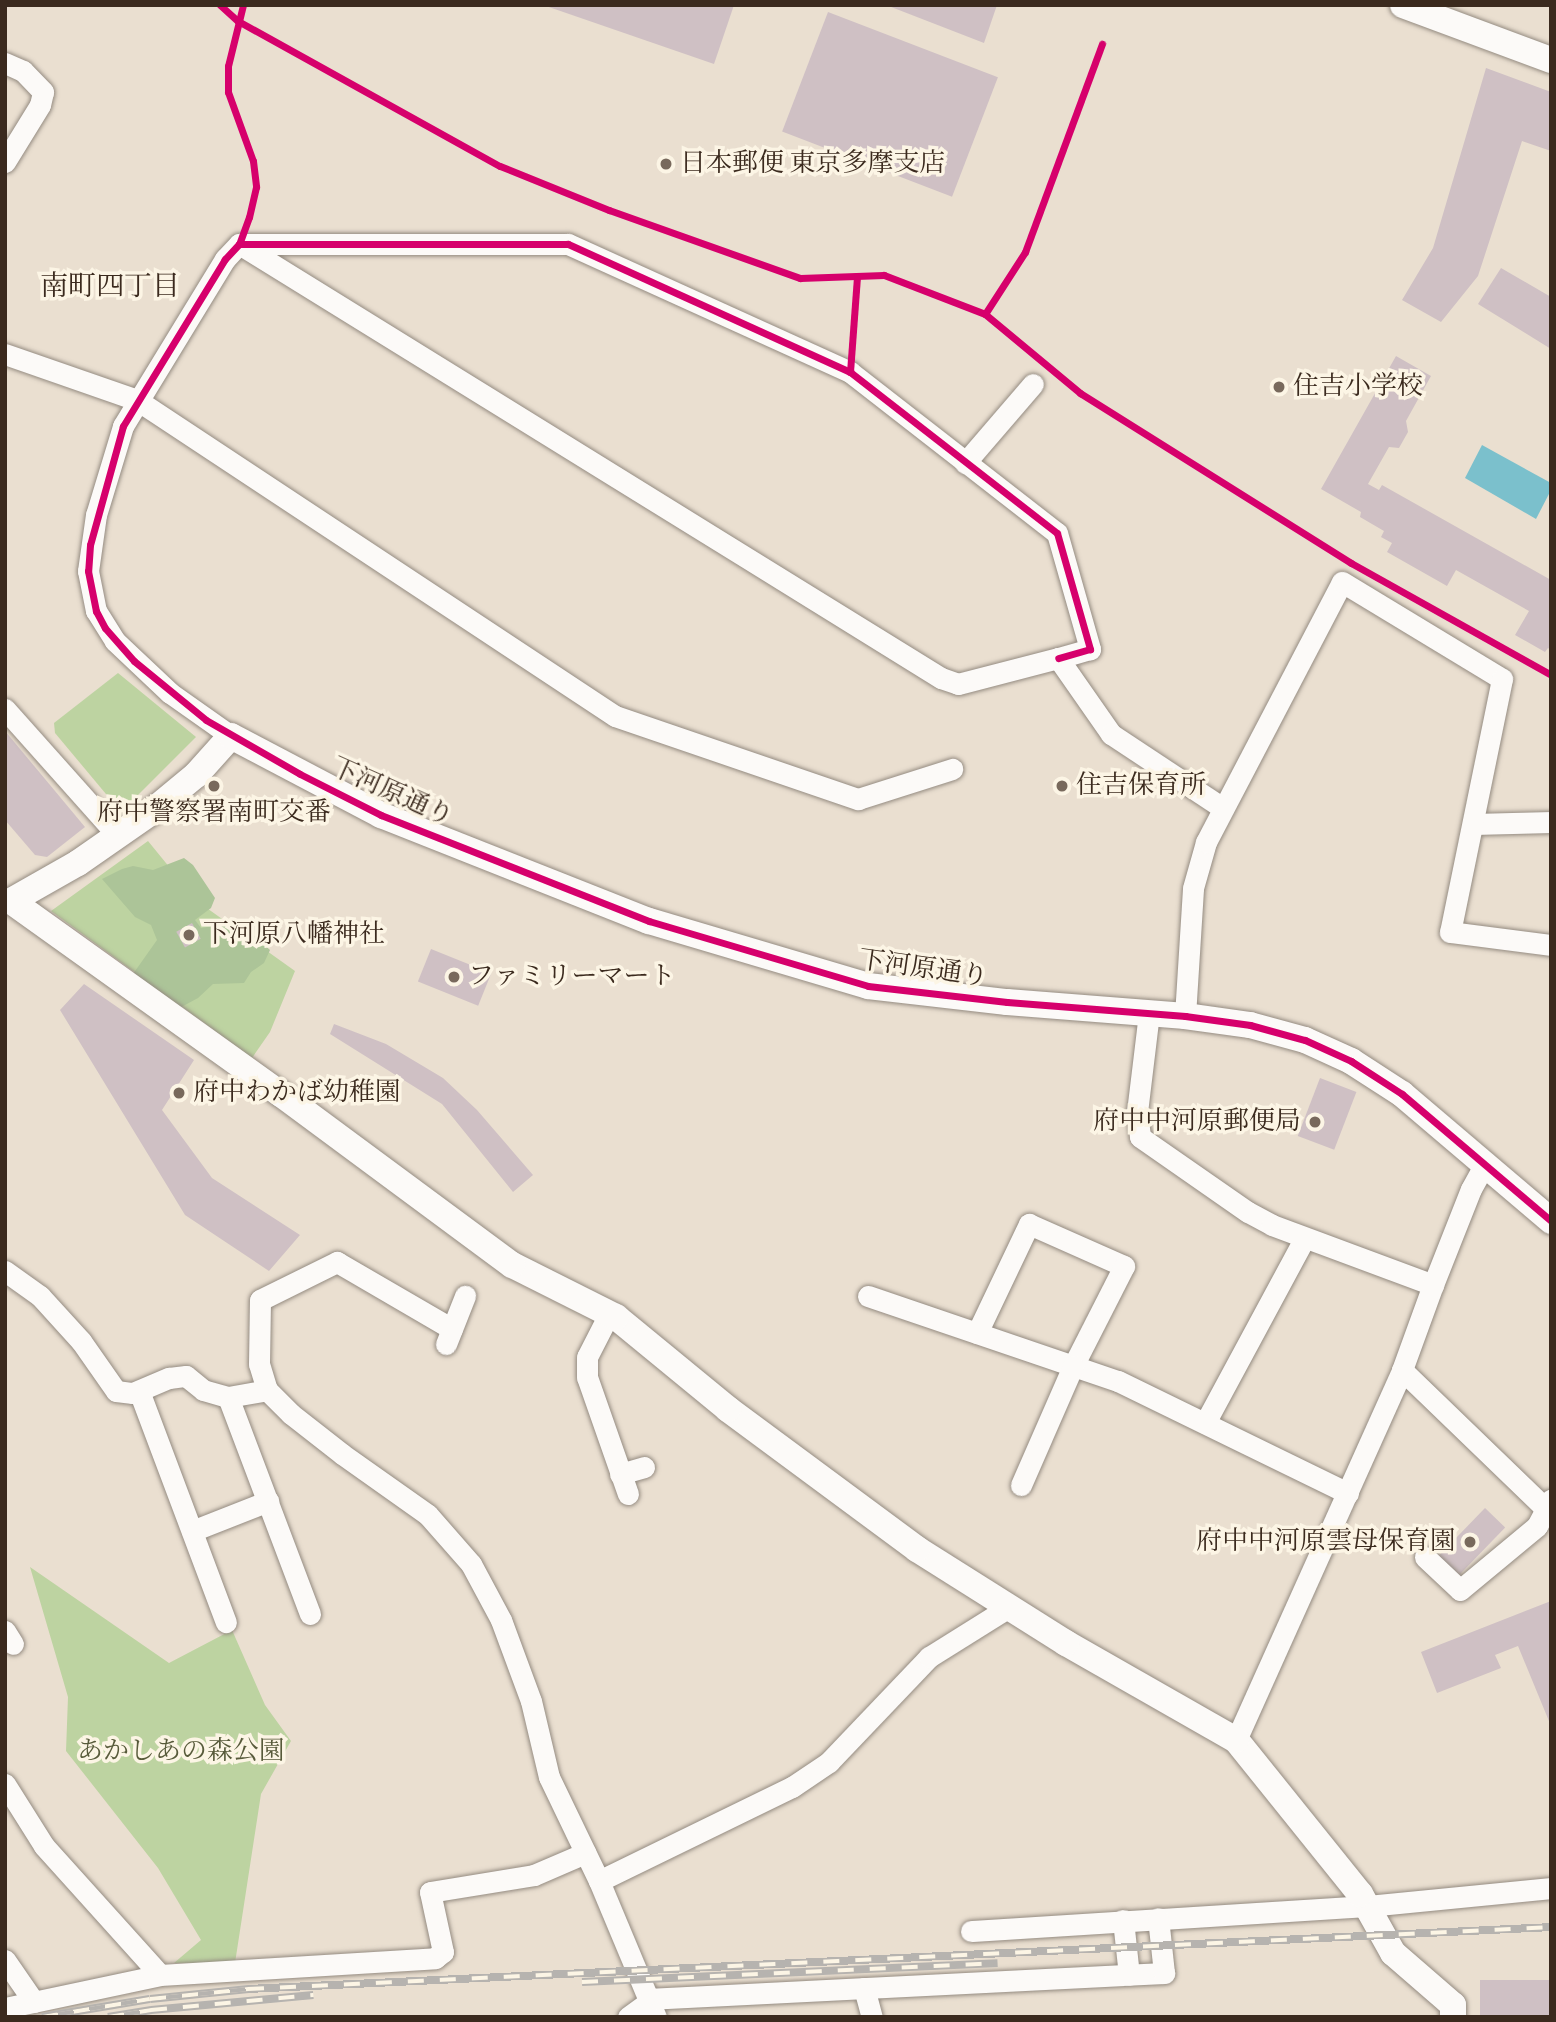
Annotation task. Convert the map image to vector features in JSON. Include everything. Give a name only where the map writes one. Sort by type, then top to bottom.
[{"type":"street","points":[[1403,5],[1551,60]]},
{"type":"street","points":[[5,63],[23,71],[43,92],[40,105],[5,162]]},
{"type":"street","points":[[239,244],[941,678],[958,684],[1090,649],[1057,533],[850,372],[568,244],[239,244],[225,259],[123,426],[96,515],[88,571],[94,603],[104,628],[134,661],[170,693],[230,736],[171,797],[118,836],[7,901],[282,1094],[512,1265],[609,1314],[728,1409],[918,1549],[1122,1676],[1236,1740],[1368,1906],[1393,1953],[1452,2005],[1453,2017]]},
{"type":"street","points":[[5,354],[138,400],[615,716],[858,799],[953,769]]},
{"type":"street","points":[[965,463],[1033,384]]},
{"type":"street","points":[[1185,1016],[1193,888],[1206,842],[1342,582],[1502,679],[1450,932],[1551,945]]},
{"type":"street","points":[[1059,658],[1111,734],[1223,808]]},
{"type":"street","points":[[5,709],[118,836]]},
{"type":"street","name":"下河原通り","points":[[230,736],[381,815],[676,930],[868,986],[1007,1002],[1185,1016],[1250,1025],[1305,1040],[1351,1061],[1402,1094],[1551,1221]]},
{"type":"street","points":[[1474,824],[1551,822]]},
{"type":"street","points":[[1149,1013],[1137,1112],[1140,1137],[1248,1212],[1304,1239],[1433,1285]]},
{"type":"street","points":[[1236,1740],[1402,1370],[1471,1189],[1485,1164]]},
{"type":"street","points":[[976,1333],[1029,1224],[1124,1266],[1073,1366],[1021,1485]]},
{"type":"street","points":[[1205,1423],[1304,1239]]},
{"type":"street","points":[[466,1296],[449,1336],[337,1262],[260,1300],[259,1364],[267,1390],[342,1454],[428,1515],[471,1564],[501,1620],[531,1700],[549,1777],[600,1881],[651,2006]]},
{"type":"street","points":[[5,1271],[40,1296],[81,1341],[116,1391],[139,1391],[169,1378],[186,1376],[204,1390],[228,1397],[267,1390]]},
{"type":"street","points":[[868,1296],[1118,1381],[1348,1493]]},
{"type":"street","points":[[609,1314],[587,1357],[587,1377],[624,1484],[644,1467]]},
{"type":"street","points":[[1402,1370],[1549,1505],[1536,1526],[1460,1590],[1425,1557]]},
{"type":"street","points":[[139,1391],[226,1622]]},
{"type":"street","points":[[228,1397],[310,1614]]},
{"type":"street","points":[[191,1531],[268,1501]]},
{"type":"street","points":[[600,1881],[792,1787],[829,1762],[929,1657],[1009,1606]]},
{"type":"street","points":[[5,1784],[44,1846],[160,1975]]},
{"type":"street","points":[[5,2008],[160,1975],[435,1958],[443,1952],[430,1892],[534,1875],[585,1853]]},
{"type":"street","points":[[971,1931],[1368,1906],[1551,1888]]},
{"type":"street","points":[[628,2017],[651,2006],[864,1988],[1164,1973],[1158,1918]]},
{"type":"street","points":[[1123,1920],[1129,1975]]},
{"type":"street","points":[[5,1960],[34,2002]]},
{"type":"street","points":[[864,1988],[872,2017]]},
{"type":"green space","points":[[118,673],[196,737],[121,812],[55,733],[54,723]]},
{"type":"green space","points":[[148,841],[197,901],[295,971],[270,1032],[252,1058],[51,911]]},
{"type":"green space","points":[[184,858],[193,865],[215,898],[211,908],[195,920],[201,928],[231,923],[250,932],[270,950],[264,963],[251,972],[244,983],[213,984],[198,998],[172,1012],[133,974],[157,940],[151,925],[135,917],[102,879],[133,866],[153,870]]},
{"type":"green space","name":"あかしあの森公園","points":[[30,1567],[169,1663],[232,1630],[265,1705],[291,1741],[261,1794],[235,1963],[174,1963],[201,1940],[158,1868],[66,1751],[68,1697]]},
{"type":"water","points":[[1482,445],[1551,483],[1551,490],[1536,519],[1465,478]]},
{"type":"building","points":[[543,5],[734,5],[714,64]]},
{"type":"building","points":[[886,5],[997,5],[984,43]]},
{"type":"building","points":[[828,12],[998,77],[952,197],[782,131]]},
{"type":"building","points":[[1486,68],[1551,92],[1551,151],[1522,141],[1478,276],[1441,322],[1402,300],[1433,248]]},
{"type":"building","points":[[1501,268],[1551,297],[1551,349],[1478,304]]},
{"type":"building","points":[[1396,356],[1431,376],[1406,421],[1408,432],[1399,448],[1389,447],[1368,484],[1379,490],[1382,485],[1551,580],[1551,650],[1548,648],[1545,652],[1515,635],[1529,611],[1456,570],[1447,586],[1387,552],[1392,543],[1381,537],[1384,531],[1360,517],[1361,512],[1321,489]]},
{"type":"building","points":[[5,731],[85,827],[47,857],[35,855],[5,820]]},
{"type":"building","name":"下河原八幡神社","points":[[192,923],[201,939],[185,947],[176,932]]},
{"type":"building","name":"ファミリーマート","points":[[431,949],[491,973],[478,1006],[418,981]]},
{"type":"building","points":[[84,984],[194,1060],[162,1110],[212,1178],[300,1235],[269,1271],[185,1215],[60,1010]]},
{"type":"building","points":[[334,1024],[386,1044],[443,1078],[477,1110],[533,1175],[513,1192],[442,1104],[330,1034]]},
{"type":"building","points":[[1320,1078],[1356,1092],[1334,1150],[1298,1136]]},
{"type":"building","name":"府中中河原雲母保育園","points":[[1485,1508],[1505,1527],[1457,1578],[1436,1558]]},
{"type":"building","points":[[1551,1601],[1551,1726],[1518,1646],[1495,1655],[1501,1668],[1437,1693],[1421,1652]]},
{"type":"building","points":[[1480,1980],[1551,1980],[1551,2017],[1480,2017]]},
{"type":"railway","points":[[42,2017],[150,1999],[248,1989],[1551,1927]]},
{"type":"railway","points":[[582,1982],[998,1963]]},
{"type":"railway","points":[[108,2017],[151,2010],[313,1995]]},
{"type":"cycle path","points":[[220,5],[238,21],[500,166],[609,210],[800,278],[884,275],[985,314],[1080,393],[1351,563],[1551,675]]},
{"type":"cycle path","points":[[243,5],[228,66],[228,92],[253,161],[256,187],[249,217],[239,244],[225,259],[123,426],[90,545],[88,571],[96,611],[105,628],[134,661],[206,720],[300,774],[381,815],[649,921],[868,986],[1007,1002],[1185,1016],[1250,1025],[1305,1040],[1351,1061],[1402,1094],[1551,1221]]},
{"type":"cycle path","points":[[985,314],[1025,252],[1102,44]]},
{"type":"cycle path","points":[[239,244],[568,244],[850,372],[1057,533],[1090,649],[1058,658]]},
{"type":"cycle path","points":[[850,372],[857,276]]},
{"type":"place","name":"日本郵便 東京多摩支店","points":[[666,164]]},
{"type":"place","name":"住吉小学校","points":[[1279,387]]},
{"type":"place","name":"府中警察署南町交番","points":[[214,786]]},
{"type":"place","name":"住吉保育所","points":[[1062,786]]},
{"type":"place","name":"下河原八幡神社","points":[[189,935]]},
{"type":"place","name":"ファミリーマート","points":[[454,977]]},
{"type":"place","name":"府中わかば幼稚園","points":[[179,1093]]},
{"type":"place","name":"府中中河原郵便局","points":[[1315,1122]]},
{"type":"place","name":"府中中河原雲母保育園","points":[[1470,1542]]},
{"type":"district","name":"南町四丁目","points":[[110,287]]}]
